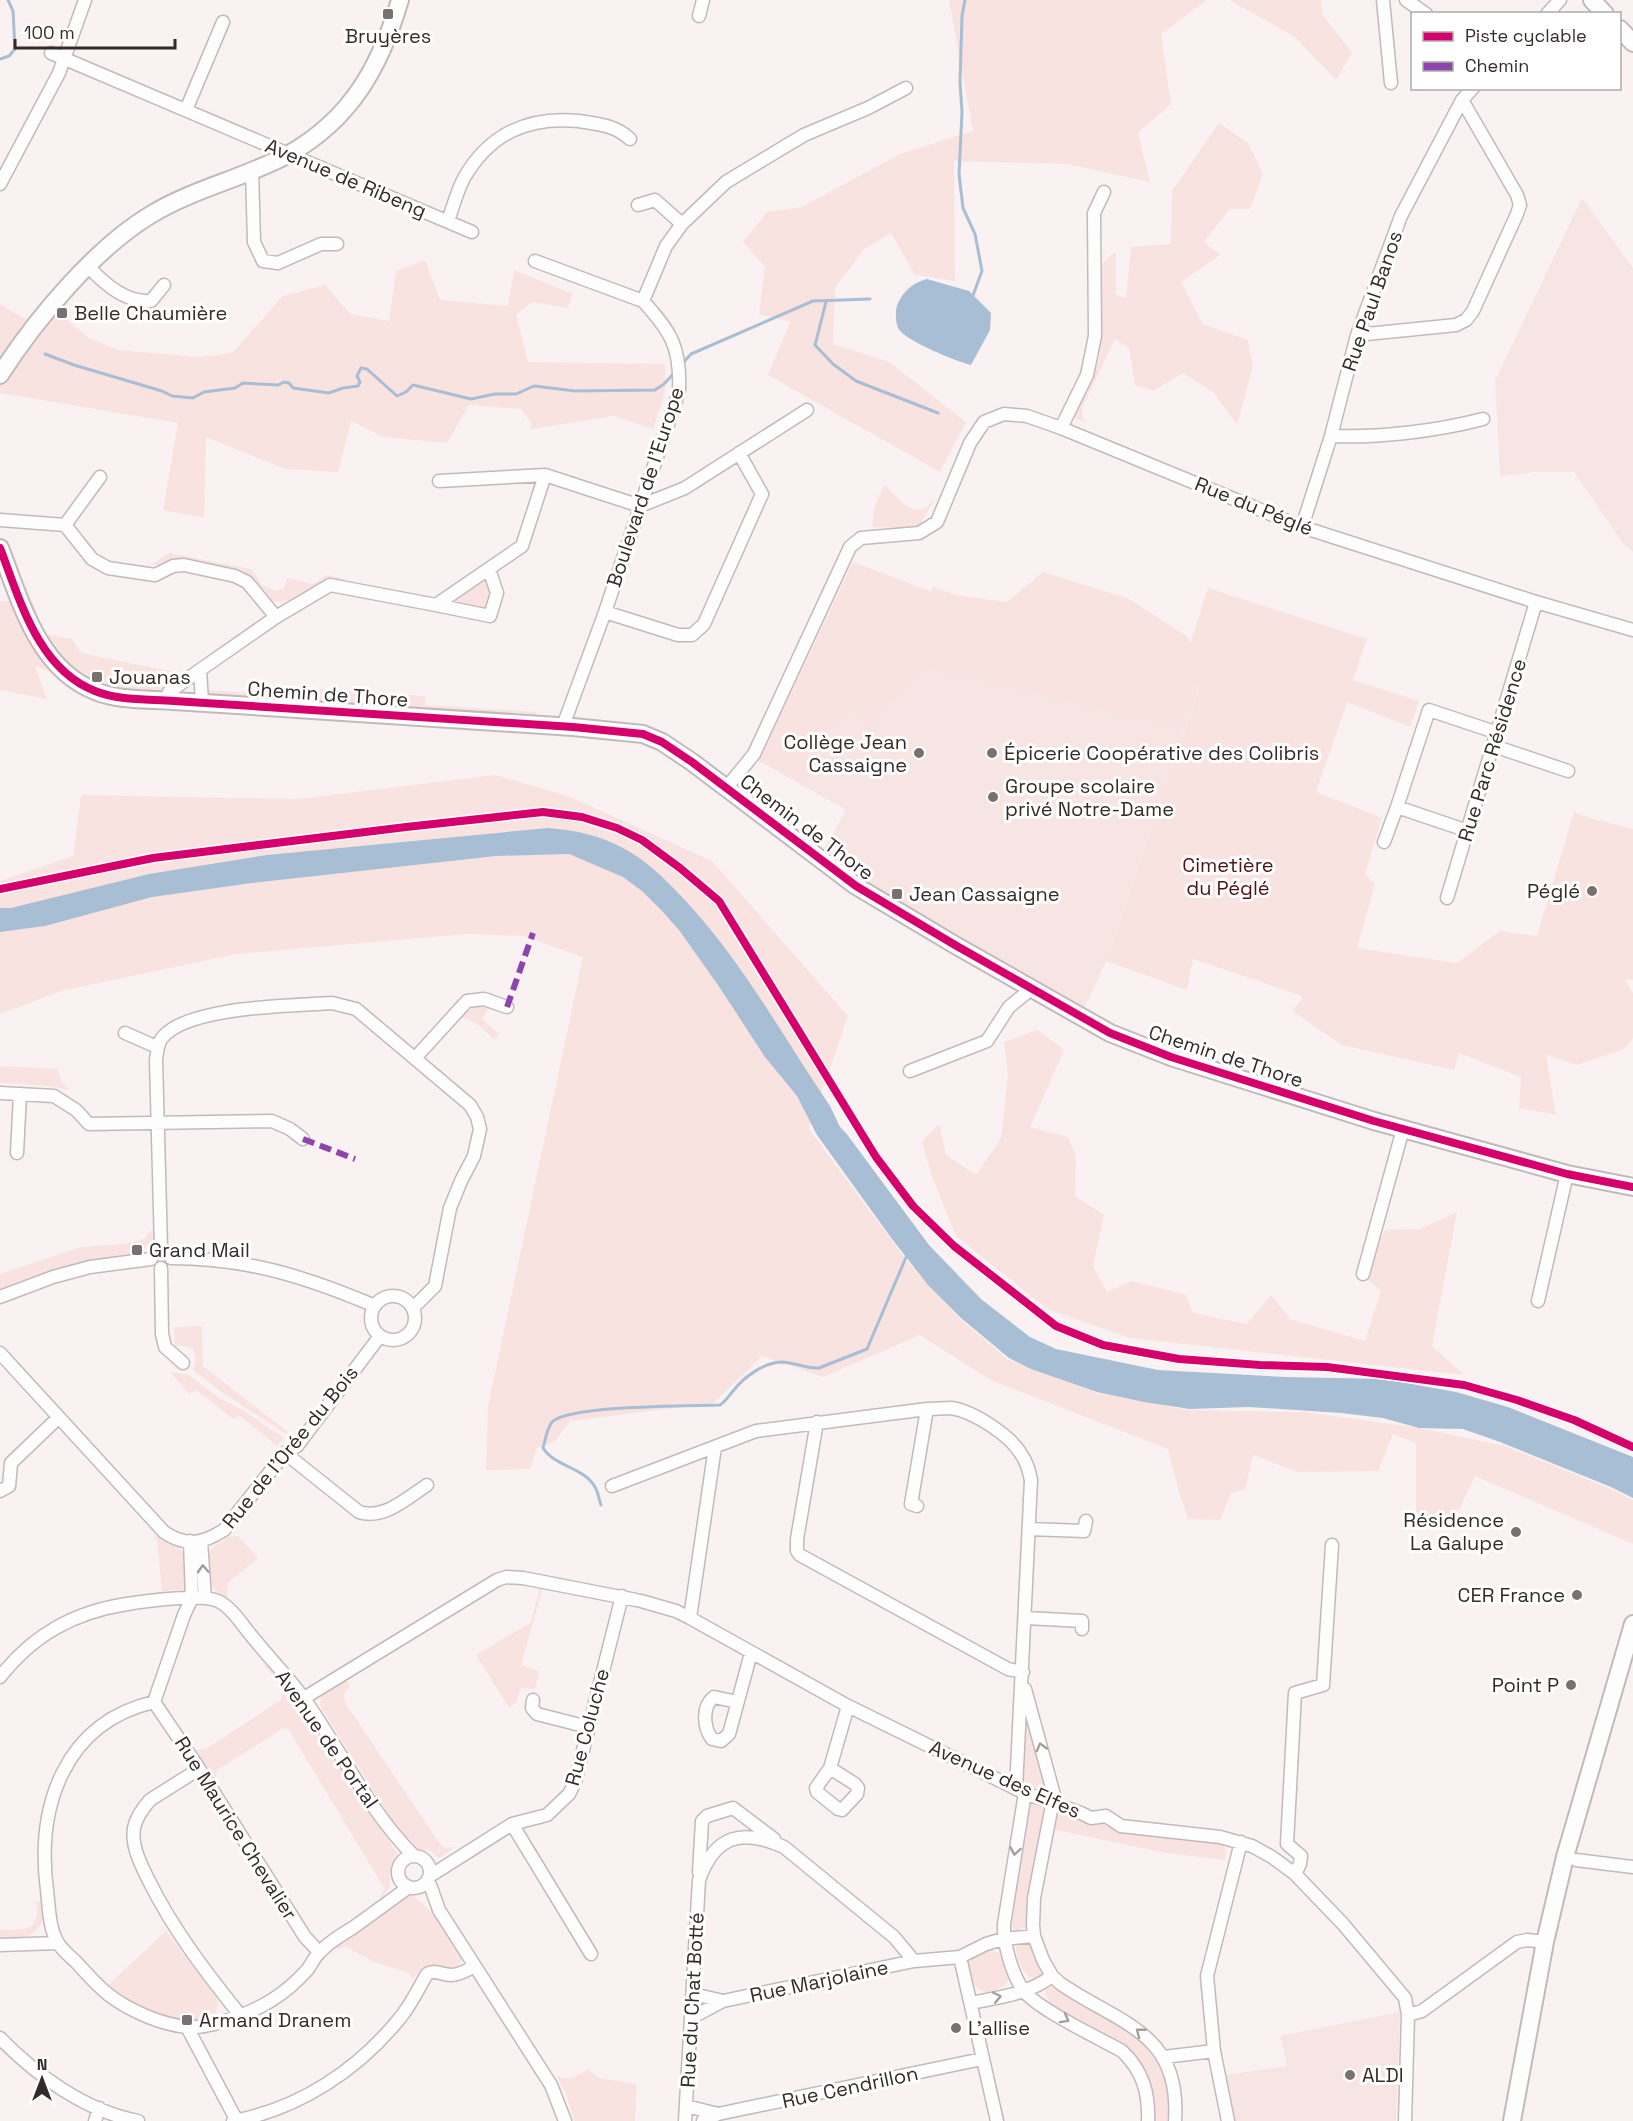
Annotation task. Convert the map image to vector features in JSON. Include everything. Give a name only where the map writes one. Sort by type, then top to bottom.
[{"type":"street","points":[[0,184],[59,73],[85,0]]},
{"type":"street","points":[[0,375],[52,307],[88,266],[124,232],[153,213],[202,189],[288,154],[322,131],[355,98],[370,75],[382,52],[400,0]]},
{"type":"street","points":[[699,16],[703,0]]},
{"type":"street","points":[[1383,0],[1392,83]]},
{"type":"street","points":[[1406,0],[1423,12]]},
{"type":"street","points":[[1549,12],[1560,0]]},
{"type":"street","points":[[1592,0],[1603,12]]},
{"type":"street","points":[[186,110],[223,22]]},
{"type":"street","points":[[1621,30],[1633,43]]},
{"type":"street","name":"Avenue de Ribeng","points":[[51,53],[472,232]]},
{"type":"street","points":[[535,261],[643,301],[666,246],[682,224],[726,182],[804,135],[868,108],[906,88]]},
{"type":"street","name":"Rue Paul Banos","points":[[1302,527],[1331,436],[1357,334],[1401,216],[1462,100],[1471,90]]},
{"type":"street","points":[[1357,334],[1456,326],[1466,320],[1473,311],[1517,214],[1520,205],[1518,195],[1462,100]]},
{"type":"street","points":[[448,221],[463,179],[483,151],[501,136],[526,124],[557,119],[600,124],[620,130],[630,139]]},
{"type":"street","points":[[252,170],[254,242],[263,261],[278,263],[321,244],[338,244]]},
{"type":"street","points":[[1061,428],[1087,375],[1095,336],[1094,213],[1104,192]]},
{"type":"street","points":[[638,205],[655,200],[682,224]]},
{"type":"street","points":[[88,266],[99,278],[130,299],[141,302],[151,301],[164,285]]},
{"type":"street","name":"Boulevard de l'Europe","points":[[562,726],[605,612],[679,391],[680,373],[677,354],[665,326],[643,301]]},
{"type":"street","points":[[439,481],[545,475],[640,506],[685,488],[807,410]]},
{"type":"street","name":"Rue du Péglé","points":[[727,787],[754,754],[850,547],[861,538],[919,533],[937,522],[970,443],[984,422],[1004,414],[1028,416],[1061,428],[1302,527],[1536,602],[1633,630]]},
{"type":"street","points":[[1331,436],[1351,437],[1454,427],[1483,419]]},
{"type":"street","points":[[605,612],[678,635],[692,635],[704,624],[762,494],[740,453]]},
{"type":"street","points":[[436,605],[522,546],[545,475]]},
{"type":"street","points":[[65,525],[100,477]]},
{"type":"street","points":[[0,520],[65,525],[92,560],[108,568],[155,575],[173,566],[184,565],[235,576],[247,582],[276,617]]},
{"type":"street","name":"Chemin de Thore","points":[[0,549],[39,641],[64,672],[94,691],[108,695],[166,700],[562,726],[643,734],[662,742],[727,787],[856,886],[1110,1033],[1171,1057],[1403,1129],[1567,1174],[1633,1187]]},
{"type":"street","points":[[166,700],[169,692],[200,670],[276,617],[330,585],[490,616],[497,592],[489,569]]},
{"type":"street","name":"Rue Parc Résidence","points":[[1447,898],[1536,602]]},
{"type":"street","points":[[200,670],[202,702]]},
{"type":"street","points":[[1384,842],[1397,807],[1422,718],[1429,710],[1498,733]]},
{"type":"street","points":[[1494,746],[1568,771]]},
{"type":"street","points":[[1397,807],[1468,831]]},
{"type":"street","points":[[910,1071],[987,1041],[1009,1007],[1031,989]]},
{"type":"street","points":[[416,1057],[466,1001],[483,999],[507,1007]]},
{"type":"street","points":[[161,1248],[156,1060],[157,1047],[162,1038],[185,1022],[202,1017],[244,1010],[332,1003],[356,1009],[416,1057],[470,1105],[480,1129],[474,1156],[450,1208],[435,1286],[413,1308]]},
{"type":"street","points":[[125,1033],[157,1047]]},
{"type":"street","points":[[0,1093],[54,1096],[76,1110],[89,1124],[272,1121],[290,1129],[303,1139]]},
{"type":"street","points":[[17,1153],[20,1094]]},
{"type":"street","points":[[1363,1274],[1403,1129]]},
{"type":"street","points":[[1538,1302],[1567,1174]]},
{"type":"street","points":[[0,1297],[53,1277],[90,1267],[156,1264],[169,1264],[171,1258],[167,1250],[161,1248],[152,1252],[156,1264],[162,1334],[165,1347],[183,1362]]},
{"type":"street","points":[[171,1258],[225,1261],[290,1274],[375,1306]]},
{"type":"street","points":[[391,1296],[403,1299],[413,1308],[416,1320],[414,1327],[405,1337],[392,1340],[380,1336],[372,1322],[375,1306],[385,1298],[391,1296]]},
{"type":"street","name":"Rue de l'Orée du Bois","points":[[196,1541],[211,1538],[224,1530],[285,1453],[297,1446],[380,1336]]},
{"type":"street","points":[[0,1353],[164,1532],[176,1540],[196,1541],[199,1598],[184,1615],[154,1702],[136,1706],[111,1718],[101,1726],[73,1756],[56,1786],[45,1828],[44,1862],[51,1921],[58,1943],[96,1984],[122,2004],[158,2019],[187,2027],[207,2026],[269,2003],[309,1968],[319,1952],[411,1887],[424,1885],[429,1878]]},
{"type":"street","points":[[612,1486],[756,1431],[927,1409],[951,1408],[973,1415],[1015,1445],[1027,1465],[1031,1480],[1022,1675],[1021,1791],[1003,1939],[1024,1992],[1044,2008],[1122,2051],[1132,2060],[1148,2092],[1148,2121]]},
{"type":"street","points":[[917,1506],[911,1504],[927,1409]]},
{"type":"street","points":[[0,1491],[9,1486],[11,1463],[58,1418]]},
{"type":"street","points":[[817,1422],[797,1539],[797,1551],[800,1555],[1022,1675]]},
{"type":"street","points":[[690,1618],[715,1447]]},
{"type":"street","points":[[285,1453],[359,1512],[369,1515],[381,1514],[427,1485]]},
{"type":"street","points":[[1029,1528],[1084,1531],[1086,1521]]},
{"type":"street","points":[[1295,1874],[1300,1864],[1300,1856],[1287,1844],[1295,1693],[1323,1685],[1332,1545]]},
{"type":"street","name":"Avenue des Elfes","points":[[304,1698],[497,1580],[506,1577],[523,1578],[638,1600],[690,1618],[848,1706],[1052,1804],[1090,1818],[1106,1816],[1121,1826],[1220,1837],[1241,1842],[1272,1857],[1295,1874],[1343,1924],[1405,1998],[1408,2015]]},
{"type":"street","name":"Rue Coluche","points":[[429,1878],[512,1824],[547,1815],[569,1794],[575,1782],[622,1596]]},
{"type":"street","points":[[0,1677],[32,1642],[85,1614],[128,1604],[199,1598]]},
{"type":"street","name":"Avenue de Portal","points":[[199,1598],[215,1600],[227,1608],[304,1698],[393,1835],[402,1863]]},
{"type":"street","points":[[1026,1618],[1082,1621],[1082,1629]]},
{"type":"street","points":[[1512,2120],[1545,1942],[1565,1857],[1633,1624]]},
{"type":"street","points":[[737,1702],[751,1653]]},
{"type":"street","points":[[1022,1675],[1054,1795],[1034,1898],[1034,1936],[1052,1976],[1077,1995],[1146,2035],[1164,2057],[1177,2101],[1175,2121]]},
{"type":"street","points":[[532,1700],[532,1708],[537,1714],[588,1727]]},
{"type":"street","name":"Rue Maurice Chevalier","points":[[154,1702],[305,1937],[319,1952]]},
{"type":"street","points":[[830,1768],[848,1706]]},
{"type":"street","points":[[199,1769],[150,1800],[144,1807],[133,1829],[135,1845],[144,1870],[170,1923],[240,2015]]},
{"type":"street","name":"Rue du Chat Botté","points":[[685,2121],[702,1821],[707,1816],[728,1808],[736,1808],[894,1937],[914,1961]]},
{"type":"street","points":[[512,1824],[591,1954]]},
{"type":"street","name":"Avenue de Portal","points":[[393,1835],[419,1858]]},
{"type":"street","name":"Rue du Chat Botté","points":[[699,1880],[710,1857],[730,1840],[744,1836],[759,1837],[784,1847]]},
{"type":"street","points":[[1227,2121],[1214,2051],[1207,1976],[1241,1842]]},
{"type":"street","name":"Rue Coluche","points":[[419,1858],[459,1857]]},
{"type":"street","points":[[385,1905],[399,1877],[399,1867],[402,1863],[419,1858],[430,1868],[429,1878],[439,1910],[551,2085],[565,2121]]},
{"type":"street","points":[[1576,1860],[1633,1867]]},
{"type":"street","points":[[399,1877],[405,1885],[411,1887],[439,1910]]},
{"type":"street","points":[[997,2121],[960,1957],[986,1944],[1003,1939],[1034,1936]]},
{"type":"street","points":[[1405,2121],[1408,2015],[1422,2011],[1517,1942],[1527,1940],[1545,1942]]},
{"type":"street","points":[[0,1945],[58,1943]]},
{"type":"street","name":"Rue Marjolaine","points":[[692,2018],[723,2001],[914,1961],[960,1957]]},
{"type":"street","points":[[187,2027],[236,2121],[300,2098],[333,2081],[357,2063],[401,2017],[426,1974],[435,1971],[456,1974],[475,1966]]},
{"type":"street","points":[[971,2003],[1024,1992],[1039,1986],[1052,1976]]},
{"type":"street","name":"Rue Marjolaine","points":[[693,1994],[723,2001]]},
{"type":"street","points":[[0,2038],[20,2058],[56,2085],[99,2108],[138,2121]]},
{"type":"street","points":[[1164,2057],[1214,2051]]},
{"type":"street","name":"Rue Cendrillon","points":[[703,2121],[718,2114],[982,2059]]},
{"type":"street","name":"Rue Cendrillon","points":[[686,2106],[718,2114]]},
{"type":"street","points":[[95,2121],[99,2108]]},
{"type":"shaded area","points":[[1582,198],[1633,268],[1633,552],[1622,542],[1574,472],[1536,472],[1500,476],[1495,381]]},
{"type":"shaded area","name":"Groupe scolaire privé Notre-Dame","points":[[853,562],[931,592],[934,587],[1200,684],[1106,961],[1084,1009],[870,887],[823,851],[846,810],[759,761]]},
{"type":"shaded area","points":[[1400,2012],[1396,2121],[1234,2121],[1225,2075],[1287,2066],[1280,2036]]},
{"type":"green space","points":[[949,0],[1207,0],[1161,34],[1171,104],[1138,133],[1150,182],[1067,164],[954,161],[955,281],[915,275],[891,233],[864,249],[835,288],[833,344],[889,362],[966,422],[940,472],[768,375],[790,322],[759,314],[765,267],[743,242],[767,212],[802,207],[900,154],[973,131]]},
{"type":"green space","points":[[1229,0],[1321,0],[1322,14],[1352,53],[1336,80],[1295,37]]},
{"type":"green space","points":[[1219,123],[1248,143],[1263,174],[1250,209],[1230,209],[1204,242],[1220,255],[1181,282],[1203,324],[1248,340],[1253,366],[1237,425],[1214,393],[1183,373],[1153,391],[1135,385],[1129,348],[1115,339],[1082,408],[1086,422],[1071,417],[1091,381],[1099,358],[1102,335],[1101,265],[1113,253],[1116,254],[1116,295],[1126,298],[1131,247],[1171,244],[1172,191]]},
{"type":"green space","points":[[425,260],[440,300],[508,306],[514,270],[573,294],[568,308],[532,302],[516,315],[528,362],[665,364],[665,392],[653,429],[614,416],[531,429],[531,423],[521,409],[469,405],[447,443],[383,437],[351,421],[338,472],[285,469],[206,437],[204,518],[163,510],[178,423],[0,393],[0,304],[26,319],[59,314],[89,338],[118,350],[198,357],[219,355],[233,352],[283,296],[325,285],[350,314],[389,321],[396,271]]},
{"type":"green space","points":[[885,485],[903,503],[914,509],[925,508],[935,498],[921,523],[909,528],[873,527],[875,505]]},
{"type":"green space","points":[[8,541],[45,634],[72,639],[81,653],[178,673],[158,695],[113,688],[73,673],[42,635],[4,542]]},
{"type":"green space","points":[[169,553],[251,569],[263,586],[277,591],[284,588],[287,578],[313,584],[327,575],[344,579],[344,581],[329,579],[295,599],[269,601],[254,580],[241,570],[185,559],[150,566]]},
{"type":"green space","points":[[0,556],[62,675],[35,666],[47,699],[0,690],[0,601],[11,601],[0,572]]},
{"type":"green space","name":"Cimetière du Péglé","points":[[853,562],[932,592],[1007,602],[1043,572],[1129,599],[1188,637],[1190,644],[1208,588],[1367,639],[1353,680],[1419,701],[1410,727],[1347,702],[1316,792],[1382,818],[1365,874],[1375,884],[1357,948],[1457,963],[1500,931],[1537,936],[1574,812],[1633,829],[1633,980],[1625,979],[1633,993],[1633,1038],[1624,1049],[1577,1065],[1546,1055],[1556,1115],[1519,1108],[1521,1077],[1459,1053],[1454,1070],[1342,1045],[1292,1011],[1302,996],[1193,959],[1187,990],[1106,961],[1200,685],[1195,682],[1180,729],[921,667],[901,695],[875,715],[875,725],[870,734],[856,711],[832,727],[801,782],[759,761]]},
{"type":"green space","points":[[482,579],[491,585],[493,596],[487,609],[454,606],[452,599]]},
{"type":"green space","points":[[305,688],[425,696],[425,705],[536,712],[535,720],[207,697],[208,690],[304,697]]},
{"type":"green space","points":[[495,775],[568,796],[712,861],[848,1016],[809,1129],[907,1261],[959,1318],[1007,1359],[1097,1393],[1188,1410],[1305,1412],[1419,1428],[1505,1446],[1633,1500],[1633,1544],[1475,1476],[1456,1517],[1416,1516],[1416,1443],[1393,1434],[1378,1471],[1297,1472],[1253,1455],[1245,1489],[1231,1493],[1220,1520],[1188,1519],[1168,1449],[990,1380],[920,1335],[823,1377],[762,1356],[714,1403],[570,1421],[555,1441],[537,1448],[530,1469],[486,1470],[488,1406],[583,957],[523,936],[466,934],[236,954],[61,991],[0,1014],[0,881],[73,856],[81,795],[298,799]]},
{"type":"green space","points":[[486,1006],[488,1009],[482,1019],[499,1034],[495,1040],[474,1022],[460,1018],[471,1007]]},
{"type":"green space","points":[[1038,1030],[1064,1050],[1030,1127],[1068,1137],[1076,1156],[1075,1196],[1104,1215],[1093,1266],[1107,1292],[1132,1281],[1186,1295],[1193,1313],[1247,1324],[1271,1295],[1290,1319],[1365,1341],[1381,1291],[1365,1277],[1385,1230],[1420,1229],[1457,1212],[1432,1346],[1464,1375],[1130,1338],[1047,1309],[956,1236],[931,1174],[922,1141],[939,1124],[946,1155],[976,1175],[1001,1138],[1008,1074],[1004,1042]]},
{"type":"green space","points":[[0,1066],[58,1069],[61,1081],[70,1090],[49,1086],[0,1083]]},
{"type":"green space","points":[[154,1227],[155,1237],[139,1255],[98,1260],[51,1271],[0,1291],[0,1274],[81,1247],[125,1244],[144,1239]]},
{"type":"green space","points":[[202,1326],[203,1366],[288,1432],[286,1434],[220,1391],[193,1370],[196,1359],[193,1349],[175,1346],[174,1327]]},
{"type":"green space","points":[[170,1372],[189,1375],[218,1397],[243,1410],[284,1438],[277,1446],[240,1416],[233,1419],[196,1390],[189,1394]]},
{"type":"green space","points":[[153,1534],[181,1550],[187,1559],[186,1589],[162,1591],[157,1541]]},
{"type":"green space","points":[[238,1536],[258,1558],[228,1583],[228,1596],[224,1598],[210,1585],[208,1554],[211,1548],[228,1537]]},
{"type":"green space","points":[[537,1586],[543,1587],[521,1665],[539,1671],[535,1689],[521,1688],[516,1703],[509,1708],[476,1655],[531,1622],[539,1591]]},
{"type":"green space","points":[[269,1663],[303,1705],[397,1853],[391,1867],[389,1888],[380,1899],[383,1886],[288,1729],[284,1728],[217,1770],[214,1783],[196,1750],[206,1749],[281,1700],[283,1689],[264,1665]]},
{"type":"green space","points":[[346,1679],[350,1687],[344,1694],[346,1704],[440,1844],[445,1848],[456,1847],[438,1858],[431,1851],[413,1849],[406,1843],[320,1706],[321,1694]]},
{"type":"green space","points":[[1026,1720],[1030,1721],[1050,1791],[1046,1793],[1026,1784],[1023,1779]]},
{"type":"green space","points":[[1036,1801],[1045,1805],[1046,1810],[1027,1926],[1017,1931],[1010,1923],[1026,1816],[1030,1805]]},
{"type":"green space","points":[[1058,1813],[1133,1832],[1217,1842],[1223,1844],[1226,1851],[1225,1860],[1166,1853],[1051,1829],[1054,1816]]},
{"type":"green space","points":[[407,1896],[414,1896],[437,1917],[462,1959],[458,1969],[429,1965],[412,1980],[410,1973],[374,1962],[346,1947],[331,1950],[360,1927]]},
{"type":"green space","points":[[43,1901],[42,1921],[39,1928],[27,1936],[0,1940],[0,1930],[24,1929],[32,1926],[38,1913],[36,1902]]},
{"type":"green space","points":[[166,1931],[216,1997],[218,2008],[211,2017],[204,2020],[184,2021],[162,2016],[135,2004],[108,1985]]},
{"type":"green space","points":[[1030,1943],[1039,1958],[1044,1974],[1038,1978],[1028,1976],[1020,1965],[1016,1946]]},
{"type":"green space","points":[[989,1949],[1002,1954],[1012,1975],[1004,1986],[989,1993],[974,1985],[969,1969],[971,1957]]},
{"type":"green space","points":[[1056,1986],[1121,2023],[1149,2047],[1160,2062],[1167,2079],[1171,2121],[1153,2121],[1151,2093],[1142,2067],[1049,2002],[1045,1993],[1046,1989]]},
{"type":"green space","points":[[588,2069],[599,2078],[637,2084],[635,2121],[574,2121],[566,2094],[556,2075],[568,2078]]},
{"type":"water","points":[[927,279],[969,291],[991,313],[990,330],[971,365],[920,344],[898,328],[896,314],[899,301],[910,287]]},
{"type":"water","points":[[548,828],[587,834],[623,848],[647,864],[682,897],[742,972],[830,1106],[840,1127],[929,1245],[981,1299],[1030,1337],[1056,1349],[1158,1370],[1285,1377],[1384,1379],[1456,1392],[1508,1407],[1633,1457],[1633,1498],[1611,1487],[1463,1429],[1419,1428],[1383,1418],[1341,1413],[1249,1407],[1190,1409],[1144,1402],[1097,1392],[1031,1369],[1009,1358],[961,1318],[928,1285],[892,1239],[817,1135],[797,1096],[765,1057],[679,930],[642,891],[623,877],[569,854],[496,856],[252,883],[152,897],[45,926],[0,932],[0,908],[11,908],[149,874],[267,855]]},
{"type":"waterway","points":[[0,59],[9,56],[15,49],[13,11],[8,0]]},
{"type":"waterway","points":[[965,0],[962,16],[960,82],[962,112],[959,174],[963,208],[975,234],[982,271],[972,298]]},
{"type":"waterway","points":[[683,363],[691,354],[813,301],[870,299]]},
{"type":"waterway","points":[[826,302],[815,345],[833,364],[856,381],[938,413]]},
{"type":"waterway","points":[[45,354],[172,396],[193,398],[204,392],[235,388],[243,383],[278,385],[284,382],[289,383],[293,388],[329,393],[358,386],[360,382],[357,376],[361,368],[367,369],[397,396],[406,392],[413,385],[471,399],[495,394],[516,394],[534,386],[575,391],[655,390],[675,372]]},
{"type":"waterway","points":[[601,1505],[596,1489],[590,1480],[555,1459],[543,1448],[552,1422],[563,1416],[605,1409],[720,1405],[737,1386],[767,1365],[781,1362],[819,1368],[867,1349],[907,1255]]},
{"type":"marked path","points":[[507,1007],[533,933]]},
{"type":"marked path","points":[[303,1139],[355,1159]]},
{"type":"cycle path","points":[[0,548],[24,610],[45,650],[75,681],[95,691],[134,699],[573,727],[643,734],[662,742],[692,762],[856,886],[1110,1033],[1171,1057],[1374,1121],[1567,1174],[1633,1187]]},
{"type":"cycle path","points":[[0,889],[153,858],[543,812],[582,817],[617,828],[642,840],[719,901],[876,1157],[913,1206],[954,1246],[1056,1326],[1103,1345],[1179,1359],[1327,1367],[1464,1385],[1574,1420],[1633,1447]]},
{"type":"place","name":"Bruyères","points":[[388,14]]},
{"type":"place","name":"Belle Chaumière","points":[[62,313]]},
{"type":"place","name":"Jouanas","points":[[97,677]]},
{"type":"place","name":"Collège Jean Cassaigne","points":[[919,753]]},
{"type":"place","name":"Épicerie Coopérative des Colibris","points":[[992,753]]},
{"type":"place","name":"Groupe scolaire privé Notre-Dame","points":[[993,797]]},
{"type":"place","name":"Péglé","points":[[1592,891]]},
{"type":"place","name":"Jean Cassaigne","points":[[897,894]]},
{"type":"place","name":"Grand Mail","points":[[137,1250]]},
{"type":"place","name":"Résidence La Galupe","points":[[1516,1532]]},
{"type":"place","name":"CER France","points":[[1577,1595]]},
{"type":"place","name":"Point P","points":[[1571,1685]]},
{"type":"place","name":"Armand Dranem","points":[[187,2020]]},
{"type":"place","name":"L'allise","points":[[956,2028]]},
{"type":"place","name":"ALDI","points":[[1350,2075]]}]
